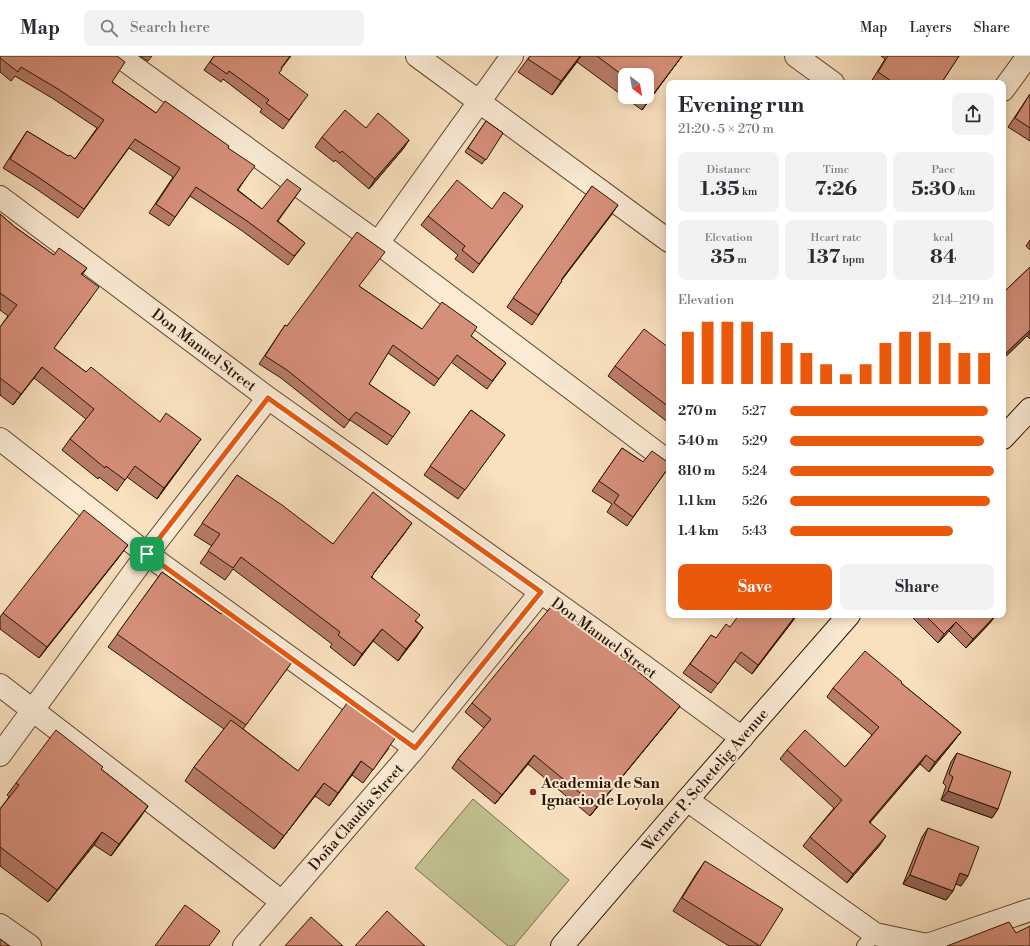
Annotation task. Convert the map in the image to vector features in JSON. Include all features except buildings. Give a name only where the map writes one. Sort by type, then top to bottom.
[{"type":"street","points":[[119,56],[378,243],[666,460]]},
{"type":"street","points":[[417,56],[666,239]]},
{"type":"street","points":[[378,243],[512,56]]},
{"type":"street","points":[[796,56],[829,80]]},
{"type":"street","points":[[1006,86],[1028,56]]},
{"type":"street","name":"Don Manuel Street","points":[[0,197],[268,398],[541,592],[742,738]]},
{"type":"street","points":[[0,755],[147,554],[268,398]]},
{"type":"street","points":[[1006,435],[1030,408]]},
{"type":"street","points":[[0,439],[147,554],[415,748]]},
{"type":"street","name":"Doña Claudia Street","points":[[244,946],[415,748],[541,592]]},
{"type":"street","name":"Werner P. Schetelig Avenue","points":[[562,946],[845,618]]},
{"type":"street","points":[[0,685],[282,902]]},
{"type":"street","points":[[687,800],[869,940],[927,945],[1030,910]]},
{"type":"street","points":[[0,925],[30,946]]},
{"type":"green space","points":[[473,799],[569,880],[514,946],[508,946],[415,868]]},
{"type":"place","name":"Academia de San Ignacio de Loyola","points":[[533,792]]},
{"type":"route","points":[[268,398],[541,592],[415,748],[147,554],[268,398]]}]
